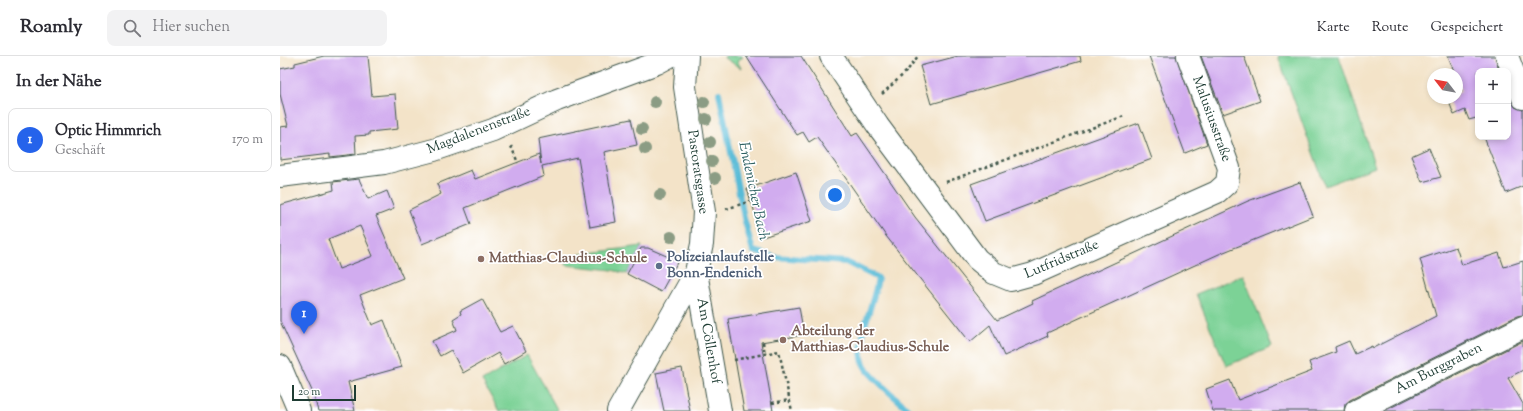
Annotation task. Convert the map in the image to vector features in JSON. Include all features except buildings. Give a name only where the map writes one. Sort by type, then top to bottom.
[{"type":"street","name":"Magdalenenstraße","points":[[280,176],[384,163],[434,150],[492,130],[558,100],[657,63],[670,56]]},
{"type":"street","name":"Pastoratsgasse","points":[[618,411],[696,272],[703,236],[704,212],[685,87],[687,56]]},
{"type":"street","name":"Lutfridstraße","points":[[831,56],[878,126],[977,259],[994,273],[1011,280],[1033,274],[1217,192],[1227,183]]},
{"type":"street","name":"Malusiusstraße","points":[[1188,56],[1229,168],[1227,183]]},
{"type":"street","points":[[1507,56],[1523,98]]},
{"type":"street","name":"Am Cöllenhof","points":[[696,272],[720,411]]},
{"type":"street","name":"Am Burggraben","points":[[1356,411],[1523,327]]},
{"type":"street","points":[[280,366],[298,411]]},
{"type":"path","points":[[890,87],[907,71],[918,56]]},
{"type":"path","points":[[925,190],[1124,116]]},
{"type":"path","points":[[514,152],[518,162]]},
{"type":"path","points":[[726,209],[751,201]]},
{"type":"path","points":[[763,342],[765,354]]},
{"type":"path","points":[[712,364],[780,351],[792,411]]},
{"type":"path","points":[[772,403],[790,400]]},
{"type":"green space","points":[[725,56],[742,56],[743,57],[737,61],[741,68],[724,58]]},
{"type":"green space","points":[[1278,56],[1339,56],[1375,167],[1325,186]]},
{"type":"green space","points":[[642,246],[627,274],[612,270],[566,265],[567,256]]},
{"type":"green space","points":[[1243,275],[1272,347],[1226,366],[1196,294]]},
{"type":"green space","points":[[527,355],[558,411],[499,411],[482,381]]},
{"type":"waterway","name":"Endenicher Bach","points":[[719,93],[744,218],[753,251],[774,257],[846,262],[878,278],[863,333],[862,355],[864,365],[871,375],[910,411]]},
{"type":"place","name":"Matthias-Claudius-Schule","points":[[481,259]]},
{"type":"place","name":"Polizeianlaufstelle Bonn-Endenich","points":[[659,266]]},
{"type":"place","name":"Optic Himmrich","points":[[304,334]]},
{"type":"place","name":"Abteilung der Matthias-Claudius-Schule","points":[[783,340]]}]
